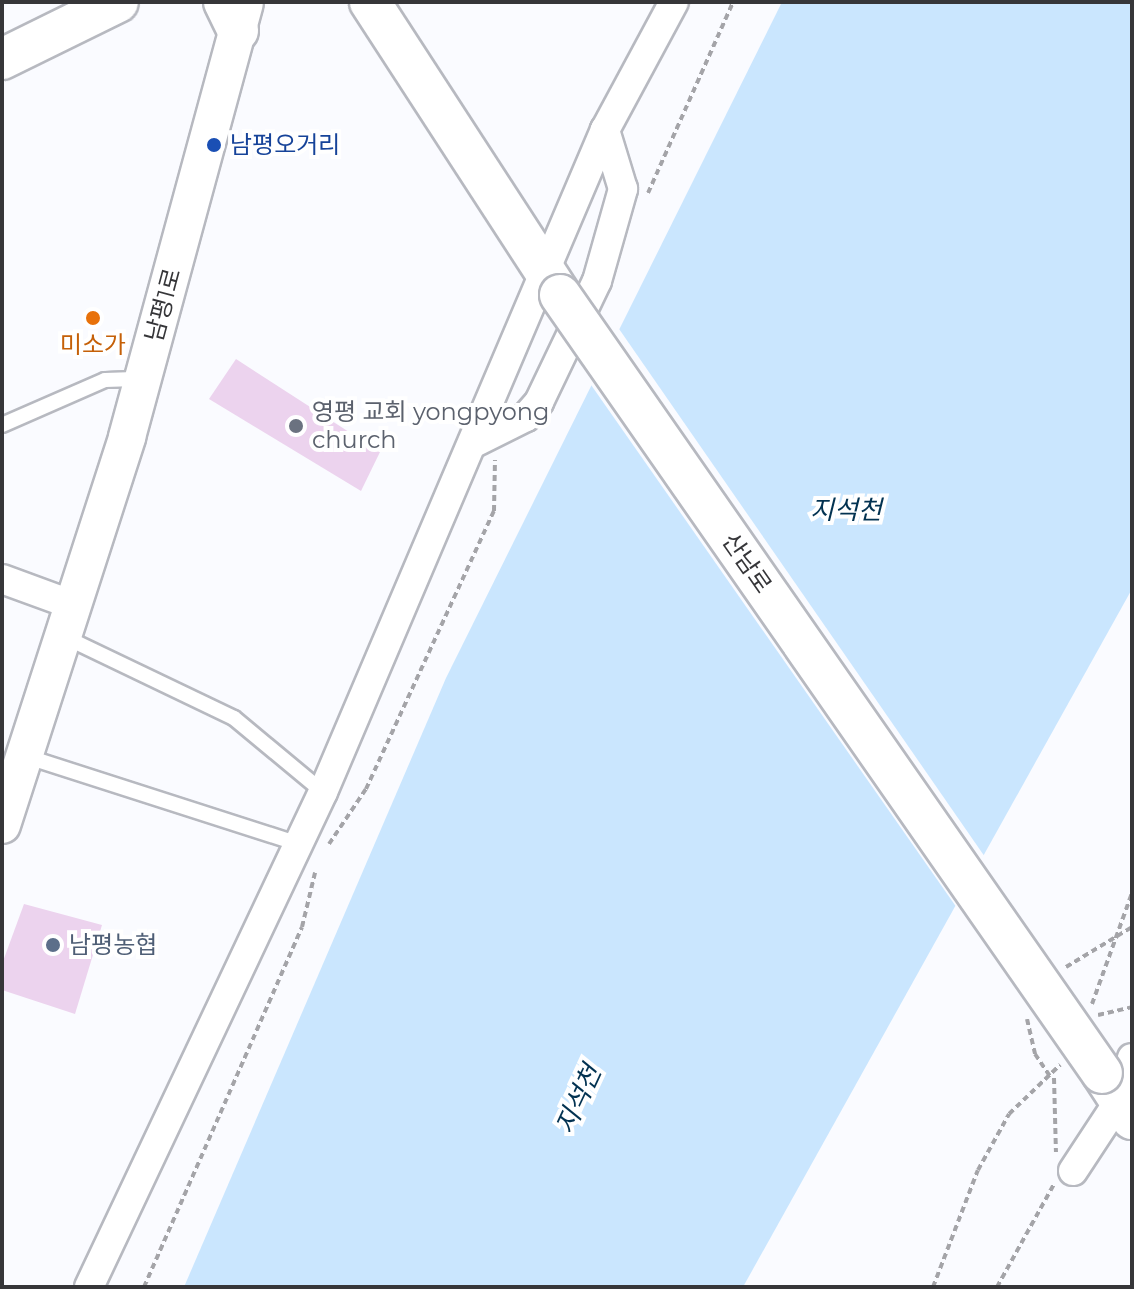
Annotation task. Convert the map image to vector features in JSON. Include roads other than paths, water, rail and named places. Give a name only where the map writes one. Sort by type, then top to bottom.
[{"type":"main road","points":[[2,59],[118,2]]},
{"type":"main road","name":"산남로","points":[[370,2],[553,284],[1121,1088]]},
{"type":"street","points":[[89,1287],[312,855],[323,792],[553,284],[605,130],[674,2]]},
{"type":"street","name":"남평1로","points":[[2,825],[143,379],[236,12]]},
{"type":"street","points":[[485,438],[539,402],[597,281],[623,189],[605,130]]},
{"type":"street","points":[[2,579],[68,621]]},
{"type":"street","points":[[1073,1171],[1121,1088]]},
{"type":"lane","points":[[2,425],[105,380],[143,379]]},
{"type":"lane","points":[[68,621],[234,718],[323,792]]},
{"type":"lane","points":[[25,756],[312,855]]},
{"type":"water","name":"지석천","points":[[782,2],[1132,2],[1132,589],[743,1287],[184,1287],[446,678]]},
{"type":"place","name":"남평오거리","points":[[214,145]]},
{"type":"place","name":"미소가","points":[[93,318]]},
{"type":"place","name":"영평 교회 yongpyong church","points":[[296,426]]},
{"type":"place","name":"남평농협","points":[[53,945]]}]
